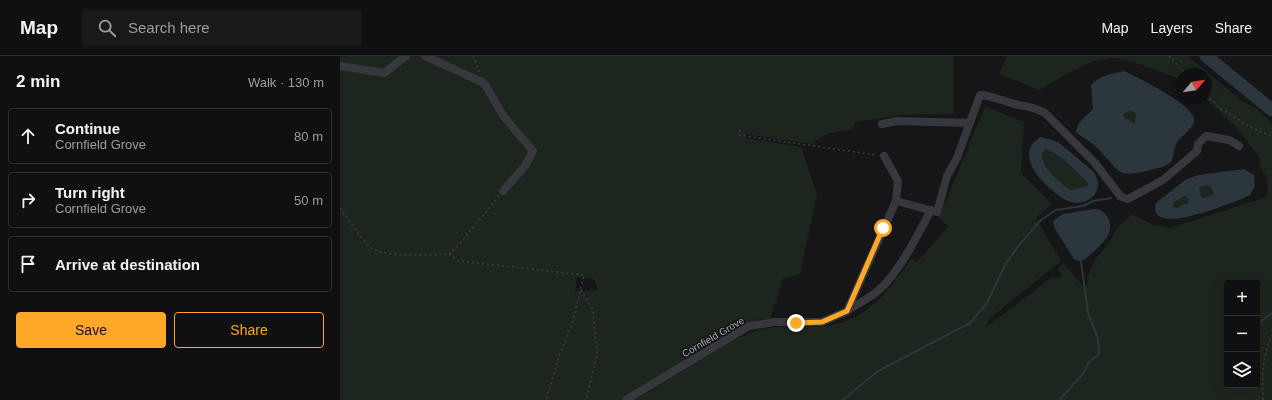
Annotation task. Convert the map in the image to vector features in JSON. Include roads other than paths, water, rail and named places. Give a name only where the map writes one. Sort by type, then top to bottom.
[{"type":"lane","points":[[340,66],[384,73],[406,56]]},
{"type":"lane","points":[[425,56],[484,82],[504,118],[533,151],[525,166],[504,191]]},
{"type":"lane","points":[[882,124],[897,121],[970,123],[980,95],[990,96],[1036,108],[1045,113],[1095,163],[1121,197],[1128,199],[1163,180],[1197,151],[1198,144],[1206,136],[1229,140],[1239,146]]},
{"type":"lane","name":"Cornfield Grove","points":[[626,400],[749,326],[775,322],[822,322],[847,311],[878,291],[890,277],[911,246],[931,210],[937,212],[947,176],[958,158],[970,123]]},
{"type":"lane","points":[[847,311],[896,201],[898,180],[884,156]]},
{"type":"lane","points":[[896,201],[931,210]]},
{"type":"waterway","points":[[1206,56],[1272,110]]},
{"type":"waterway","points":[[843,400],[878,371],[970,323],[987,303],[1005,265],[1019,245],[1041,220],[1056,210],[1083,206],[1093,201],[1111,198]]},
{"type":"waterway","points":[[1059,400],[1083,374],[1089,362],[1099,354],[1098,338],[1088,313],[1081,261]]},
{"type":"waterway","points":[[1260,322],[1272,313]]}]
